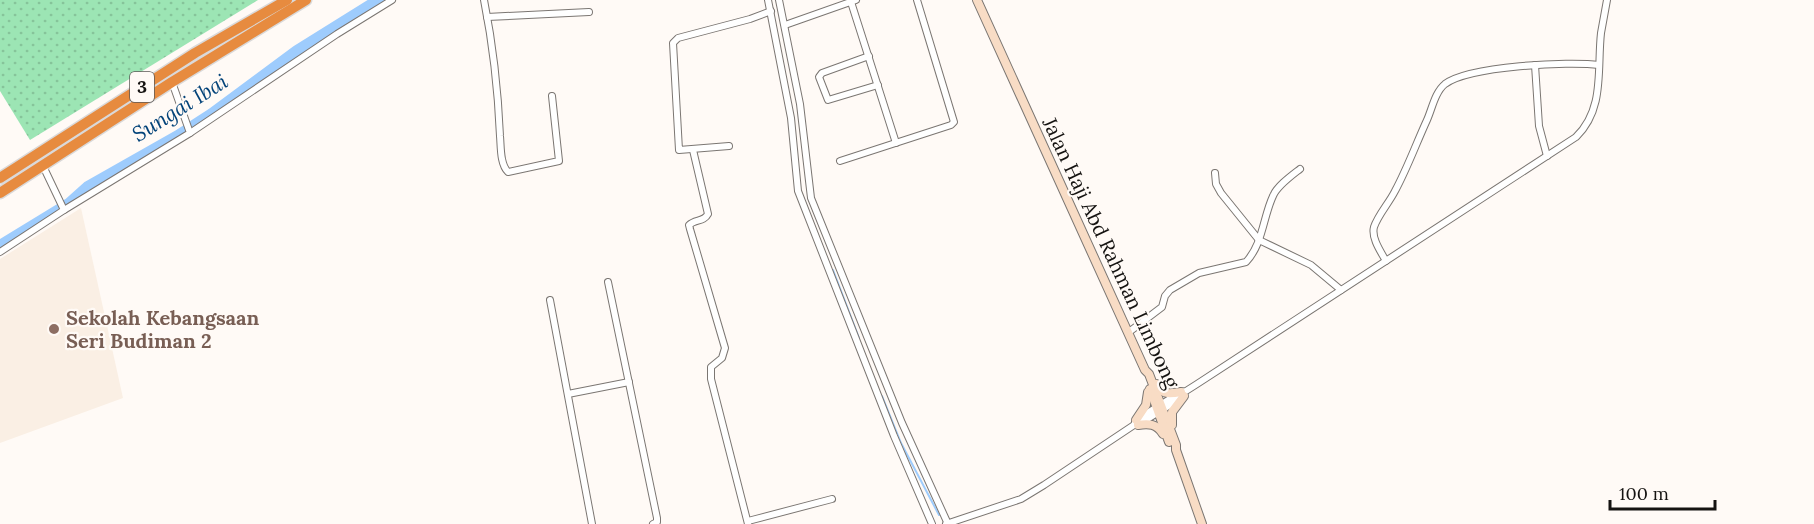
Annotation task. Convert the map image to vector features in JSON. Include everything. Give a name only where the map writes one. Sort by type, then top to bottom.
[{"type":"highway","name":"3","points":[[0,178],[195,53],[287,0]]},
{"type":"highway","name":"3","points":[[0,193],[172,82],[306,0]]},
{"type":"highway","points":[[87,122],[93,126],[94,133]]},
{"type":"street","points":[[0,252],[190,133],[337,34],[392,0]]},
{"type":"street","points":[[484,0],[498,89],[501,150],[504,167],[508,172],[559,161],[552,96]]},
{"type":"street","points":[[768,0],[791,118],[798,191],[890,426],[932,524]]},
{"type":"street","points":[[779,0],[800,104],[811,198],[902,423],[947,524],[1021,499],[1044,485],[1576,137],[1588,123],[1597,96],[1607,0]]},
{"type":"street","points":[[840,161],[954,123],[917,0]]},
{"type":"street","name":"Jalan Haji Abd Rahman Limbong","points":[[977,0],[1129,332],[1174,448]]},
{"type":"street","points":[[785,25],[854,1],[896,143]]},
{"type":"street","points":[[729,146],[679,150],[673,43],[674,40],[771,11]]},
{"type":"street","points":[[487,16],[589,12]]},
{"type":"street","points":[[869,56],[820,74],[826,98],[831,100],[878,85]]},
{"type":"street","points":[[1386,261],[1375,237],[1374,228],[1396,189],[1438,91],[1446,83],[1481,72],[1571,63],[1599,65]]},
{"type":"street","points":[[1535,66],[1539,126],[1547,156]]},
{"type":"street","points":[[172,82],[190,133]]},
{"type":"street","points":[[693,150],[708,214],[703,219],[689,225],[725,348],[722,358],[711,367],[711,379],[748,523],[832,499]]},
{"type":"street","points":[[43,166],[64,210]]},
{"type":"street","points":[[1129,332],[1161,308],[1170,290],[1199,273],[1246,262],[1259,240],[1274,193],[1300,169]]},
{"type":"street","points":[[1215,172],[1216,184],[1221,194],[1259,240],[1311,265],[1341,290]]},
{"type":"street","points":[[608,282],[657,518],[657,522],[653,524]]},
{"type":"street","points":[[550,300],[592,524]]},
{"type":"street","points":[[1136,423],[1148,400],[1146,373]]},
{"type":"street","points":[[1146,373],[1162,392],[1166,394],[1184,393]]},
{"type":"street","points":[[568,394],[629,382]]},
{"type":"street","points":[[1184,393],[1171,416],[1174,448],[1202,524]]},
{"type":"street","points":[[1136,423],[1156,426],[1174,448]]},
{"type":"shaded area","name":"Sekolah Kebangsaan Seri Budiman 2","points":[[81,208],[123,398],[0,443],[0,259]]},
{"type":"green space","points":[[0,0],[258,0],[30,140],[0,91]]},
{"type":"waterway","name":"Sungai Ibai","points":[[0,246],[69,204],[88,187],[212,114],[297,51],[379,0]]},
{"type":"waterway","points":[[833,270],[859,338]]},
{"type":"waterway","points":[[882,396],[901,443],[939,515]]},
{"type":"place","name":"Sekolah Kebangsaan Seri Budiman 2","points":[[54,329]]}]
